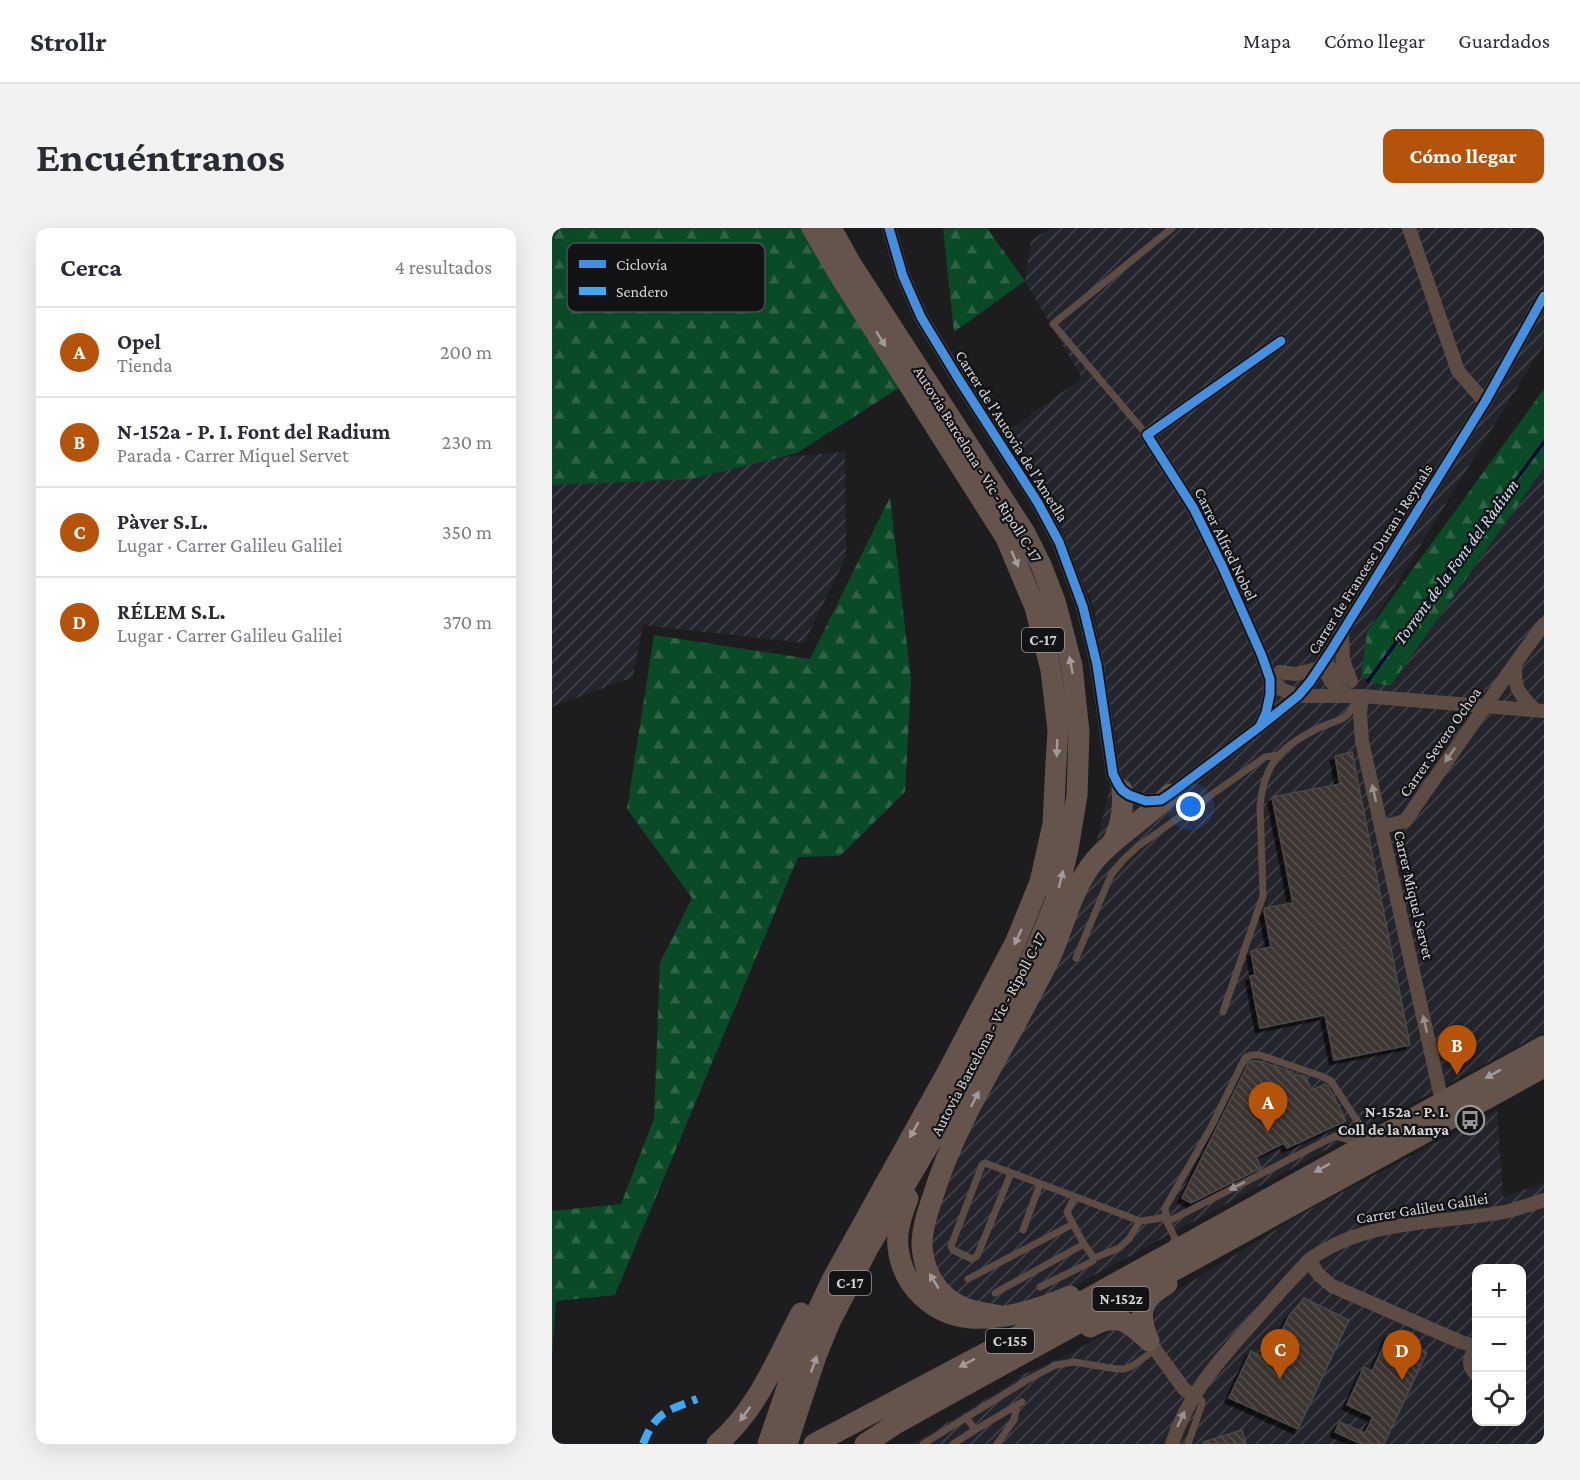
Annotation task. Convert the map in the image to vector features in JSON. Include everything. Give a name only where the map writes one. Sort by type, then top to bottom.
[{"type":"highway","points":[[797,228],[831,278],[849,290]]},
{"type":"highway","name":"Autovia Barcelona - Vic - Ripoll C-17","points":[[787,1444],[786,1417],[803,1341],[833,1278],[949,1070],[1025,921],[1040,882],[1053,824],[1058,730],[1051,670],[1035,607],[1006,538],[812,228]]},
{"type":"highway","name":"Autovia Barcelona - Vic - Ripoll C-17","points":[[768,1444],[786,1417],[829,1324],[867,1250],[955,1100],[1036,949],[1056,900],[1077,795],[1078,732],[1072,666],[1055,601],[1041,565],[1025,533],[851,264],[831,228]]},
{"type":"highway","points":[[847,228],[869,273],[956,410],[976,456]]},
{"type":"highway","points":[[1113,843],[1122,814],[1122,790]]},
{"type":"highway","points":[[1001,1316],[967,1310],[944,1296],[934,1285],[927,1270],[922,1243],[924,1227],[937,1181],[961,1126],[1052,953],[1077,890],[1094,862],[1113,843],[1156,809],[1170,794]]},
{"type":"highway","points":[[922,1156],[917,1180],[900,1216],[898,1246],[906,1276],[921,1295],[942,1310],[957,1316],[973,1318],[1001,1316],[1046,1305],[1081,1291],[1172,1245],[1203,1234],[1544,1046]]},
{"type":"highway","name":"N-152z","points":[[834,1444],[940,1391],[978,1378],[1544,1067]]},
{"type":"highway","points":[[1152,1346],[1144,1329],[1142,1311],[1146,1301],[1155,1291],[1247,1236],[1270,1217]]},
{"type":"highway","points":[[717,1444],[745,1416],[770,1374],[810,1297],[864,1221]]},
{"type":"highway","name":"C-155","points":[[814,1444],[1018,1337],[1203,1234]]},
{"type":"highway","points":[[865,1444],[897,1422],[978,1378],[1044,1352],[1094,1324],[1132,1316],[1142,1311]]},
{"type":"highway","points":[[1117,1319],[1128,1323],[1152,1346]]},
{"type":"street","name":"Carrer de l'Autovia de l'Ametlla","points":[[889,228],[903,276],[921,317],[1038,503],[1059,542],[1083,607],[1097,665],[1113,774],[1122,790]]},
{"type":"street","points":[[1409,228],[1458,371],[1485,402]]},
{"type":"street","name":"Carrer de Francesc Duran i Reynals","points":[[1170,794],[1258,729],[1298,696],[1324,665],[1342,632],[1485,402],[1544,296]]},
{"type":"street","points":[[1147,435],[1281,340]]},
{"type":"street","name":"Carrer Alfred Nobel","points":[[1147,435],[1194,509],[1262,656],[1275,676],[1290,682],[1298,696]]},
{"type":"street","name":"Carrer Severo Ochoa","points":[[1382,827],[1405,821],[1544,624]]},
{"type":"street","points":[[1342,632],[1343,660],[1355,696]]},
{"type":"street","points":[[1516,662],[1514,677],[1519,693],[1539,710]]},
{"type":"street","points":[[1258,729],[1269,703],[1275,676],[1296,674],[1324,665],[1351,681]]},
{"type":"street","points":[[1324,665],[1330,681],[1342,692],[1355,696]]},
{"type":"street","points":[[1298,696],[1355,696],[1539,710]]},
{"type":"street","name":"Carrer Miquel Servet","points":[[1355,696],[1442,1102]]},
{"type":"street","points":[[1122,790],[1146,801],[1161,800],[1170,794]]},
{"type":"street","name":"Carrer Galileu Galilei","points":[[1172,1444],[1177,1428],[1194,1395],[1218,1362],[1309,1260],[1325,1248],[1351,1236],[1371,1231],[1509,1211],[1544,1200]]},
{"type":"street","points":[[1309,1260],[1319,1275],[1332,1286],[1461,1342],[1467,1352],[1472,1352]]},
{"type":"street","points":[[1152,1346],[1185,1389],[1194,1395]]},
{"type":"lane","points":[[1147,435],[1053,324],[1172,228]]},
{"type":"lane","points":[[1223,1012],[1263,896],[1260,806],[1265,779],[1278,755],[1312,731],[1345,717],[1349,713],[1355,696]]},
{"type":"lane","points":[[1076,958],[1111,875],[1123,860],[1137,847],[1265,757],[1278,755]]},
{"type":"lane","points":[[1172,1245],[1175,1238],[1167,1219],[1166,1208],[1210,1129],[1245,1058],[1260,1056],[1331,1081],[1368,1143]]},
{"type":"lane","points":[[1011,1173],[977,1256],[972,1258],[953,1250],[951,1246],[982,1165],[985,1163],[1140,1221],[1167,1219],[1335,1136],[1368,1143]]},
{"type":"lane","points":[[1023,1230],[1040,1184]]},
{"type":"lane","points":[[1075,1197],[1067,1212],[1094,1258]]},
{"type":"lane","points":[[1040,1287],[1093,1261],[1094,1258],[1119,1248],[1129,1239],[1140,1221]]},
{"type":"lane","points":[[968,1280],[1073,1224]]},
{"type":"lane","points":[[995,1293],[1084,1244]]},
{"type":"lane","points":[[923,1444],[1027,1380],[1056,1365],[1074,1362],[1125,1369],[1132,1366],[1152,1346]]},
{"type":"lane","points":[[1188,1444],[1202,1404],[1202,1401],[1194,1395]]},
{"type":"lane","points":[[953,1444],[1019,1403],[1014,1420],[997,1444]]},
{"type":"lane","points":[[966,1417],[975,1430]]},
{"type":"shaded area","points":[[1052,228],[1544,228],[1544,344],[1367,632],[1361,675],[1391,685],[1544,468],[1544,1032],[1067,1290],[1021,1305],[983,1307],[940,1284],[928,1247],[945,1179],[1086,882],[1119,753],[1094,609],[1056,513],[1005,433],[1082,378],[1025,281],[1031,240]]},
{"type":"shaded area","points":[[845,452],[846,557],[804,643],[643,625],[633,677],[552,707],[552,476]]},
{"type":"shaded area","points":[[1497,1110],[1503,1197],[1544,1183],[1544,1444],[912,1444],[1021,1375],[1068,1355],[1301,1214]]},
{"type":"green space","points":[[552,228],[805,228],[899,388],[797,453],[692,479],[552,485]]},
{"type":"green space","points":[[943,228],[987,228],[1025,281],[954,332]]},
{"type":"green space","points":[[1544,389],[1544,468],[1391,685],[1368,680],[1361,675],[1367,632]]},
{"type":"green space","points":[[890,497],[911,680],[905,792],[840,856],[798,857],[615,1295],[556,1301],[552,1356],[552,1211],[621,1204],[654,1119],[660,963],[692,898],[627,809],[654,635],[810,659]]},
{"type":"building","points":[[1352,752],[1410,1045],[1334,1060],[1325,1015],[1260,1028],[1250,976],[1255,975],[1251,951],[1271,947],[1265,908],[1293,903],[1272,797],[1340,784],[1335,756]]},
{"type":"building","points":[[1259,1061],[1293,1072],[1295,1076],[1305,1076],[1312,1090],[1327,1085],[1346,1121],[1287,1148],[1284,1143],[1256,1157],[1261,1168],[1191,1203],[1182,1198],[1249,1062]]},
{"type":"building","points":[[1304,1298],[1349,1320],[1298,1429],[1229,1398],[1251,1351],[1268,1360],[1289,1316]]},
{"type":"building","points":[[1389,1334],[1427,1352],[1384,1444],[1361,1444],[1335,1432],[1340,1422],[1365,1433],[1373,1417],[1347,1405],[1364,1367],[1372,1371]]},
{"type":"building","points":[[1242,1430],[1246,1444],[1203,1444],[1203,1442]]},
{"type":"waterway","name":"Torrent de la Font del Ràdium","points":[[1368,681],[1544,442]]},
{"type":"marked path","points":[[643,1444],[658,1418],[678,1406],[697,1399]]},
{"type":"cycle path","points":[[889,228],[903,276],[921,317],[1038,503],[1059,542],[1083,607],[1097,665],[1113,774],[1122,790],[1146,801],[1161,800],[1170,794],[1258,728],[1298,696],[1310,682],[1485,402],[1544,296]]},
{"type":"cycle path","points":[[1260,726],[1266,713],[1270,694],[1270,679],[1262,656],[1194,509],[1147,435],[1281,341]]},
{"type":"place","name":"N-152a - P. I. Font del Radium","points":[[1457,1075]]},
{"type":"place","name":"N-152a - P. I. Coll de la Manya","points":[[1470,1120]]},
{"type":"place","name":"Opel","points":[[1268,1132]]},
{"type":"place","name":"Pàver S.L.","points":[[1280,1379]]},
{"type":"place","name":"RÉLEM S.L.","points":[[1402,1380]]}]
